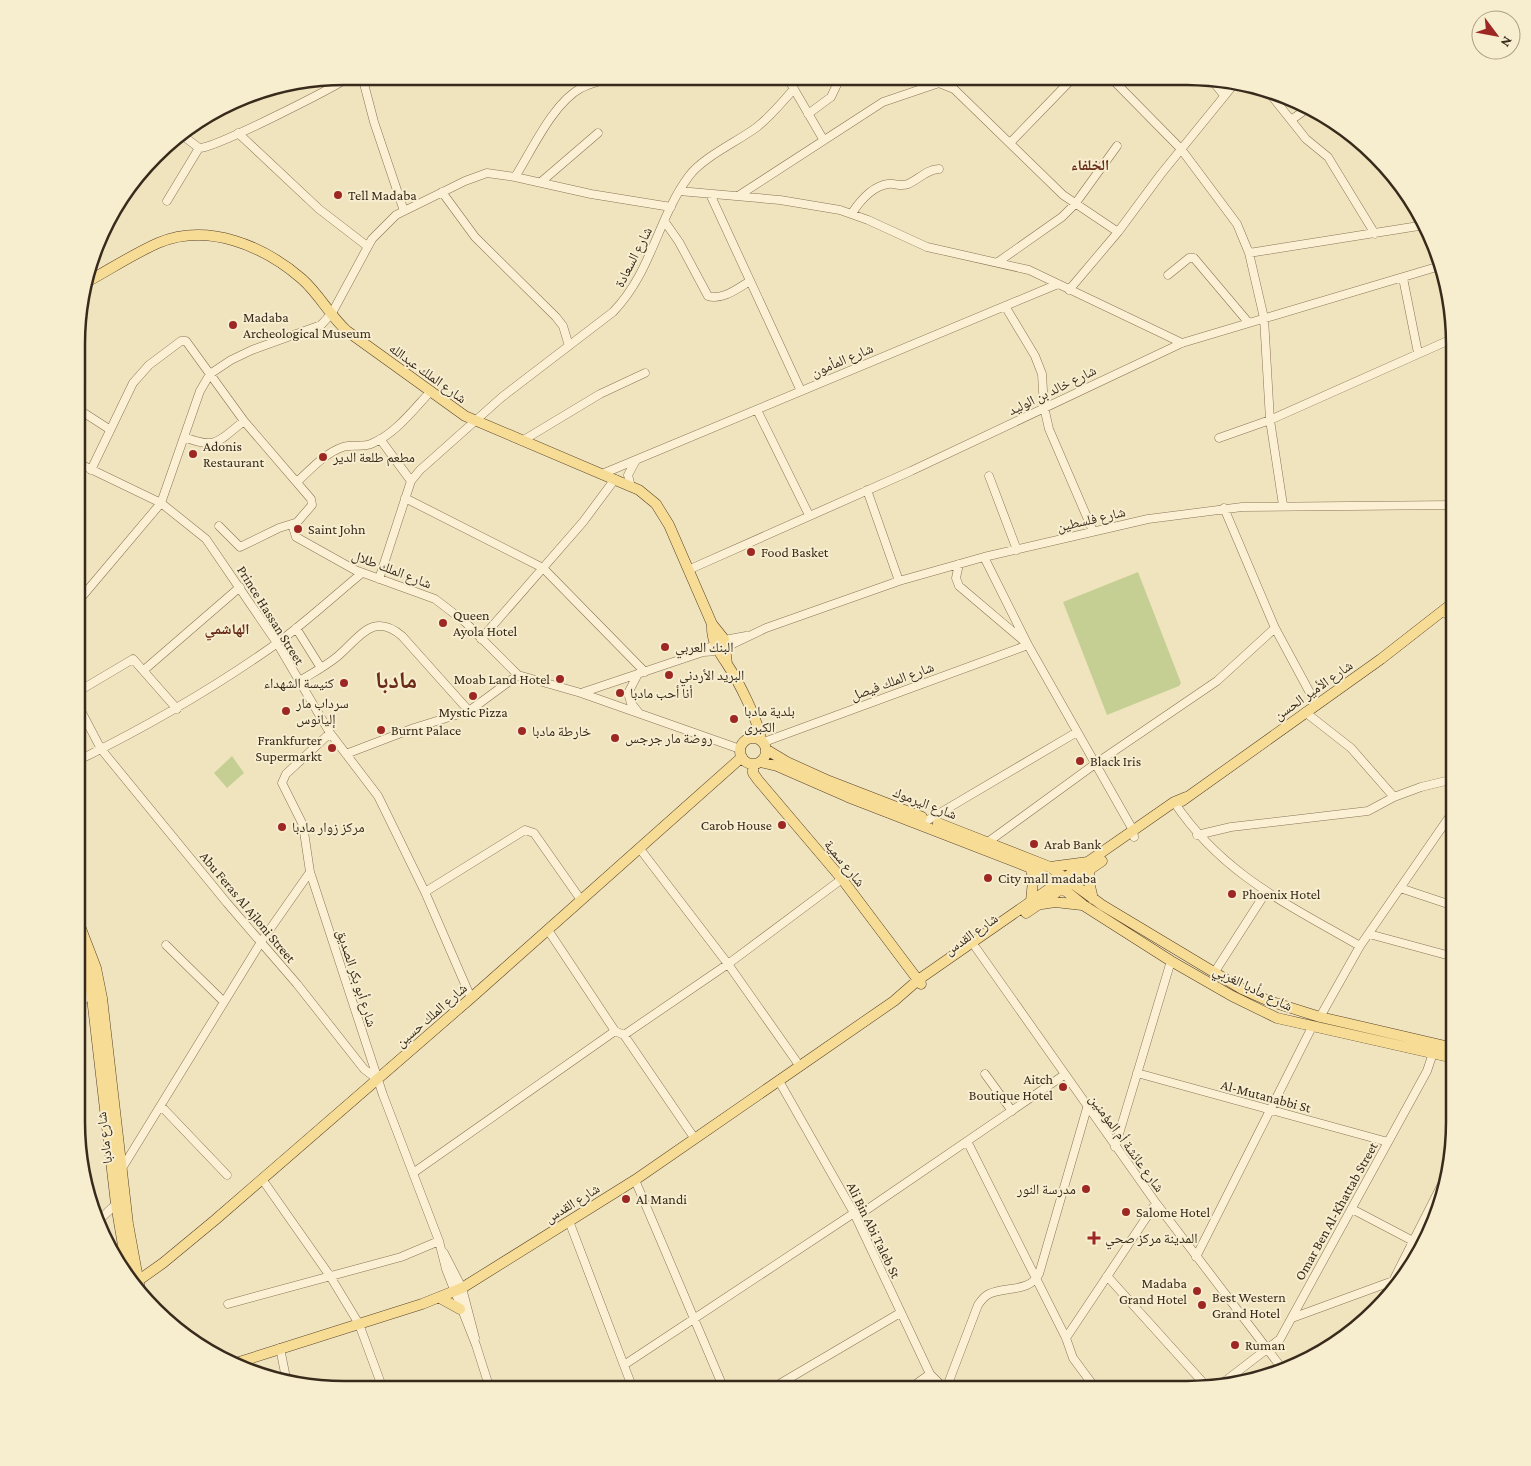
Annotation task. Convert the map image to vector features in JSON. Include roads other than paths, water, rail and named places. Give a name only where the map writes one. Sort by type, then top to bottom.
[{"type":"main road","name":"شارع الملك عبدالله","points":[[94,278],[159,242],[186,235],[208,236],[250,246],[274,258],[313,290],[347,331],[430,392],[474,420],[631,487],[656,504],[663,514],[721,645]]},
{"type":"main road","name":"شارع الأمير الحسن","points":[[1064,883],[1381,659],[1446,608]]},
{"type":"main road","points":[[721,645],[727,664],[764,744],[765,757],[757,763]]},
{"type":"main road","name":"شارع الملك حسين","points":[[138,1279],[163,1263],[262,1179],[640,849],[741,753],[748,739],[764,744]]},
{"type":"main road","name":"شارع اليرموك","points":[[764,744],[787,762],[829,781],[1050,867],[1064,883]]},
{"type":"main road","name":"شارع اليرموك","points":[[741,753],[757,763],[777,766],[848,797],[1064,883]]},
{"type":"main road","name":"شارع سمية","points":[[757,763],[754,773],[758,780],[842,880],[920,983]]},
{"type":"main road","points":[[1050,867],[1090,866],[1089,882],[1093,899]]},
{"type":"main road","points":[[1030,868],[1035,903],[1055,902],[1083,905]]},
{"type":"main road","name":"شارع مأدبا الغربي","points":[[1064,883],[1214,973],[1269,1002],[1320,1017],[1446,1046]]},
{"type":"main road","name":"شارع مأدبا الغربي","points":[[1064,883],[1083,905],[1171,961],[1232,996],[1277,1018],[1312,1027],[1386,1041],[1446,1056]]},
{"type":"main road","name":"شارع القدس","points":[[244,1360],[440,1298],[459,1290],[635,1180],[1064,883]]},
{"type":"main road","name":"شارع القدس","points":[[920,983],[976,948],[986,937]]},
{"type":"main road","name":"شارع مادبا","points":[[85,939],[96,968],[102,998],[132,1270]]},
{"type":"main road","name":"شارع مادبا","points":[[85,963],[91,989],[116,1204],[130,1267]]},
{"type":"main road","points":[[440,1298],[460,1309]]},
{"type":"street","points":[[364,85],[374,122],[404,211]]},
{"type":"street","points":[[516,177],[550,121],[567,99],[582,88],[590,85]]},
{"type":"street","points":[[792,85],[822,139]]},
{"type":"street","points":[[808,114],[831,97],[837,85]]},
{"type":"street","points":[[738,196],[822,139],[883,102],[933,85]]},
{"type":"street","points":[[944,85],[954,89],[1045,179],[1075,204],[1118,232]]},
{"type":"street","points":[[1010,143],[1066,85]]},
{"type":"street","points":[[1118,85],[1181,149],[1238,224],[1249,253],[1264,318],[1270,420],[1283,506]]},
{"type":"street","points":[[187,138],[200,148],[207,147],[238,134],[332,86]]},
{"type":"street","points":[[1218,87],[1224,94]]},
{"type":"street","points":[[1069,290],[1118,232],[1229,88]]},
{"type":"street","name":"شارع السعادة","points":[[411,481],[420,470],[474,420],[626,299],[643,272],[679,191],[690,174],[756,127],[774,112],[794,89]]},
{"type":"street","points":[[1276,101],[1306,138],[1328,157],[1375,234]]},
{"type":"street","points":[[1292,120],[1302,113]]},
{"type":"street","points":[[541,182],[598,133]]},
{"type":"street","points":[[238,134],[319,209],[367,246]]},
{"type":"street","points":[[998,262],[1052,225],[1075,204],[1117,146]]},
{"type":"street","points":[[167,201],[200,148]]},
{"type":"street","points":[[852,213],[870,193],[879,187],[887,184],[905,185],[931,170],[940,169]]},
{"type":"street","points":[[85,593],[161,503],[200,391],[210,374],[231,360],[252,350],[320,325],[332,312],[367,246],[384,226],[404,211],[465,181],[487,173],[541,182],[591,194],[672,206]]},
{"type":"street","points":[[679,191],[789,201],[852,213],[928,247],[1023,268],[1182,343]]},
{"type":"street","points":[[442,192],[475,237],[556,316],[563,326],[569,346]]},
{"type":"street","points":[[710,194],[801,391]]},
{"type":"street","points":[[665,222],[679,242],[708,296],[716,298],[723,296],[750,281]]},
{"type":"street","points":[[1249,253],[1417,226]]},
{"type":"street","points":[[1168,275],[1189,258],[1194,258],[1248,322]]},
{"type":"street","name":"شارع خالد بن الوليد","points":[[688,570],[867,490],[1182,343],[1434,268]]},
{"type":"street","points":[[1403,278],[1418,354]]},
{"type":"street","name":"شارع المأمون","points":[[602,474],[1058,284]]},
{"type":"street","points":[[1005,306],[1035,356],[1042,374],[1044,408],[1049,429],[1093,531]]},
{"type":"street","points":[[91,470],[127,393],[141,373],[181,341],[188,343],[244,421],[311,499],[312,505],[295,523],[279,528],[240,547],[219,526]]},
{"type":"street","points":[[1218,438],[1270,420],[1446,342]]},
{"type":"street","points":[[522,441],[600,394],[645,373]]},
{"type":"street","points":[[297,482],[336,450],[349,446],[368,445],[380,439],[402,421],[430,392]]},
{"type":"street","points":[[757,410],[809,515]]},
{"type":"street","points":[[85,413],[109,429]]},
{"type":"street","points":[[184,437],[209,444],[218,442],[244,421]]},
{"type":"street","points":[[379,579],[411,481],[380,439]]},
{"type":"street","points":[[631,487],[628,478],[636,460]]},
{"type":"street","name":"Prince Hassan Street","points":[[85,467],[161,503],[206,538],[277,643],[298,682],[330,733],[378,796],[426,892],[471,998]]},
{"type":"street","points":[[990,476],[1017,550]]},
{"type":"street","points":[[481,639],[583,522],[615,480]]},
{"type":"street","points":[[867,490],[899,582]]},
{"type":"street","points":[[405,498],[543,568],[642,673],[628,693],[631,703],[639,713]]},
{"type":"street","name":"شارع فلسطين","points":[[582,693],[899,582],[959,564],[1093,531],[1176,514],[1224,508],[1446,505]]},
{"type":"street","points":[[1224,508],[1276,628],[1316,704]]},
{"type":"street","name":"شارع الملك طلال","points":[[295,523],[293,531],[296,537],[362,572],[435,599],[465,622],[518,675],[582,693],[741,753]]},
{"type":"street","points":[[984,558],[1028,645],[1134,834]]},
{"type":"street","points":[[959,564],[956,578],[959,586],[1028,645]]},
{"type":"street","points":[[85,757],[177,709],[277,643],[362,572]]},
{"type":"street","points":[[144,670],[240,587]]},
{"type":"street","points":[[1441,612],[1446,613]]},
{"type":"street","points":[[298,682],[321,668],[368,629],[380,625],[389,627],[402,636],[469,711]]},
{"type":"street","points":[[296,628],[321,668]]},
{"type":"street","points":[[988,842],[1095,764],[1217,681],[1276,628]]},
{"type":"street","name":"شارع الملك فيصل","points":[[764,744],[1028,645]]},
{"type":"street","points":[[85,687],[131,658],[136,660],[177,709]]},
{"type":"street","points":[[346,754],[414,728],[469,711],[518,675]]},
{"type":"street","points":[[1305,712],[1351,748],[1394,797]]},
{"type":"street","name":"Abu Feras Al Ajloni Street","points":[[85,719],[101,749],[364,1069],[377,1079]]},
{"type":"street","points":[[928,820],[1077,732]]},
{"type":"street","name":"شارع أبو بكر الصديق","points":[[330,733],[283,778],[284,788],[303,825],[310,872],[377,1079],[439,1243],[459,1290],[487,1381]]},
{"type":"street","points":[[1197,835],[1251,825],[1368,811],[1394,797],[1421,787],[1446,781]]},
{"type":"street","points":[[1175,804],[1197,835],[1234,868],[1266,892],[1360,946]]},
{"type":"street","points":[[1320,1017],[1360,946],[1446,822]]},
{"type":"street","points":[[426,892],[524,830],[529,830],[534,833],[581,900]]},
{"type":"street","points":[[640,849],[728,964],[799,1065]]},
{"type":"street","points":[[121,1170],[261,942],[310,872]]},
{"type":"street","points":[[624,1035],[728,964],[842,880]]},
{"type":"street","points":[[1400,888],[1446,903]]},
{"type":"street","points":[[1214,973],[1266,892]]},
{"type":"street","points":[[548,930],[615,1031],[624,1035],[695,1139]]},
{"type":"street","points":[[1369,934],[1446,955]]},
{"type":"street","points":[[166,945],[224,1002]]},
{"type":"street","name":"شارع عائشة أم المؤمنين","points":[[976,948],[1115,1147],[1278,1364]]},
{"type":"street","points":[[1115,1147],[1171,961]]},
{"type":"street","points":[[85,998],[91,989]]},
{"type":"street","points":[[1196,1257],[1272,1110],[1312,1027]]},
{"type":"street","points":[[413,1173],[615,1031]]},
{"type":"street","name":"Omar Ben Al-Khattab Street","points":[[1232,1377],[1280,1339],[1426,1071],[1433,1053]]},
{"type":"street","name":"Al-Mutanabbi St","points":[[1137,1073],[1388,1142]]},
{"type":"street","points":[[985,1074],[1012,1111]]},
{"type":"street","points":[[624,1365],[968,1142],[1064,1075]]},
{"type":"street","name":"Ali Bin Abi Taleb St","points":[[780,1081],[855,1215],[930,1374],[937,1381]]},
{"type":"street","points":[[161,1106],[227,1175]]},
{"type":"street","points":[[948,1381],[978,1305],[984,1297],[994,1292],[1020,1288],[1036,1279],[1041,1270],[1087,1108]]},
{"type":"street","points":[[968,1142],[1066,1338],[1073,1358],[1090,1381]]},
{"type":"street","points":[[262,1179],[330,1276],[360,1324],[380,1381]]},
{"type":"street","points":[[635,1180],[721,1381]]},
{"type":"street","points":[[1397,1272],[1433,1202]]},
{"type":"street","points":[[1066,1338],[1156,1203]]},
{"type":"street","points":[[103,1216],[116,1204]]},
{"type":"street","points":[[1352,1209],[1413,1242]]},
{"type":"street","points":[[569,1221],[630,1381]]},
{"type":"street","points":[[228,1304],[401,1257],[439,1243]]},
{"type":"street","points":[[1107,1276],[1201,1380]]},
{"type":"street","points":[[1292,1318],[1391,1282]]},
{"type":"street","name":"شارع أبو بكر الصديق","points":[[459,1290],[460,1309],[476,1345]]},
{"type":"street","points":[[785,1381],[900,1313]]},
{"type":"street","points":[[280,1348],[285,1374]]},
{"type":"street","points":[[920,1381],[930,1374]]},
{"type":"place","name":"Tell Madaba","points":[[338,195]]},
{"type":"place","name":"Madaba Archeological Museum","points":[[233,325]]},
{"type":"place","name":"Adonis Restaurant","points":[[193,454]]},
{"type":"place","name":"مطعم طلعة الدير","points":[[323,457]]},
{"type":"place","name":"Saint John","points":[[298,529]]},
{"type":"place","name":"Food Basket","points":[[751,552]]},
{"type":"place","name":"Queen Ayola Hotel","points":[[443,623]]},
{"type":"place","name":"البنك العربي","points":[[665,647]]},
{"type":"place","name":"البريد الأردني","points":[[669,675]]},
{"type":"place","name":"Moab Land Hotel","points":[[560,679]]},
{"type":"place","name":"كنيسة الشهداء","points":[[344,683]]},
{"type":"place","name":"أنا أحب مادبا","points":[[620,693]]},
{"type":"place","name":"Mystic Pizza","points":[[473,696]]},
{"type":"place","name":"سرداب مار إليانوس","points":[[286,711]]},
{"type":"place","name":"بلدية مادبا الكبرى","points":[[734,719]]},
{"type":"place","name":"Burnt Palace","points":[[381,730]]},
{"type":"place","name":"خارطة مادبا","points":[[522,731]]},
{"type":"place","name":"روضة مار جرجس","points":[[615,738]]},
{"type":"place","name":"Frankfurter Supermarkt","points":[[332,748]]},
{"type":"place","name":"Black Iris","points":[[1080,761]]},
{"type":"place","name":"Carob House","points":[[782,825]]},
{"type":"place","name":"مركز زوار مادبا","points":[[282,827]]},
{"type":"place","name":"Arab Bank","points":[[1034,844]]},
{"type":"place","name":"City mall madaba","points":[[988,878]]},
{"type":"place","name":"Phoenix Hotel","points":[[1232,894]]},
{"type":"place","name":"Aitch Boutique Hotel","points":[[1063,1087]]},
{"type":"place","name":"مدرسة النور","points":[[1086,1189]]},
{"type":"place","name":"Al Mandi","points":[[626,1199]]},
{"type":"place","name":"Salome Hotel","points":[[1126,1212]]},
{"type":"place","name":"المدينة مركز صحي","points":[[1094,1238]]},
{"type":"place","name":"Madaba Grand Hotel","points":[[1197,1291]]},
{"type":"place","name":"Best Western Grand Hotel","points":[[1202,1305]]},
{"type":"place","name":"Ruman","points":[[1235,1345]]},
{"type":"district","name":"الخلفاء","points":[[1090,165]]},
{"type":"district","name":"الهاشمي","points":[[227,629]]},
{"type":"district","name":"مادبا","points":[[396,680]]}]
